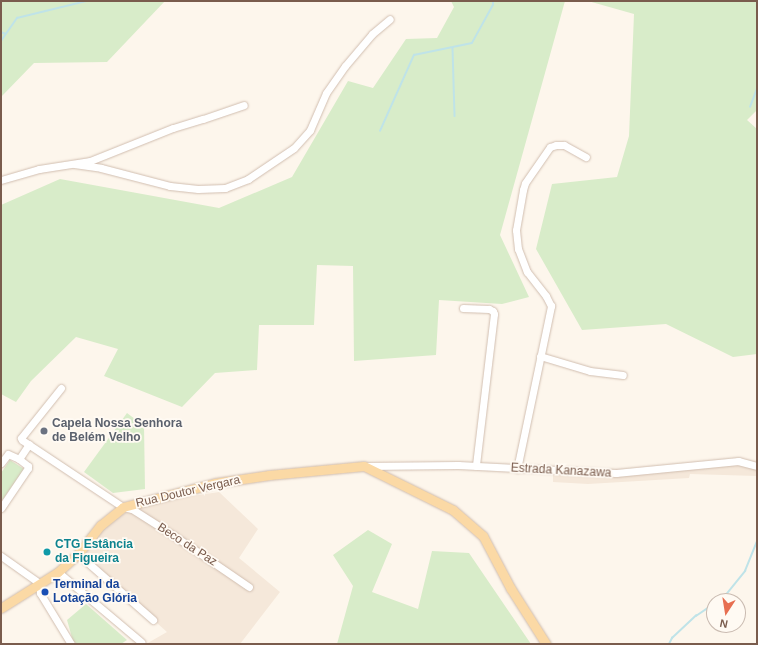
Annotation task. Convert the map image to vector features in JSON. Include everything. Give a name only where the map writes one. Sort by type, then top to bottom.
[{"type":"main road","name":"Rua Doutor Vergara","points":[[1,608],[39,582],[58,572],[78,554],[101,525],[123,507],[215,483],[269,475],[364,466]]},
{"type":"main road","points":[[364,466],[452,510],[484,536],[511,589],[546,644]]},
{"type":"street","points":[[74,164],[101,168],[170,186],[198,190],[225,188],[248,179],[294,148],[310,130],[326,93],[345,66],[372,34],[390,19]]},
{"type":"street","points":[[1,180],[39,169],[90,161],[160,132],[244,105]]},
{"type":"street","points":[[517,469],[551,306],[546,296],[527,272],[518,250],[516,230],[523,190],[525,183],[550,147],[564,145],[586,157]]},
{"type":"street","points":[[463,308],[489,309],[493,310],[494,314],[476,466]]},
{"type":"street","points":[[540,356],[590,372],[623,375]]},
{"type":"street","points":[[19,459],[29,444],[21,438],[61,388]]},
{"type":"street","name":"Beco da Paz","points":[[29,444],[123,507],[132,509],[156,524],[249,587]]},
{"type":"street","points":[[1,463],[8,454],[19,459],[28,467],[1,508]]},
{"type":"street","name":"Estrada Kanazawa","points":[[364,466],[476,466],[616,473],[738,461],[757,466]]},
{"type":"street","points":[[78,554],[153,620]]},
{"type":"street","points":[[1,556],[39,582],[40,593],[71,644]]},
{"type":"street","points":[[58,572],[141,642]]},
{"type":"shaded area","points":[[738,463],[757,466],[757,476],[690,474],[689,478],[588,484],[553,482],[553,473]]},
{"type":"shaded area","points":[[219,492],[258,529],[239,558],[280,592],[240,644],[146,644],[167,632],[83,557],[105,527],[123,514],[140,507]]},
{"type":"green space","points":[[1,1],[165,1],[107,62],[34,63],[1,97]]},
{"type":"green space","points":[[451,1],[565,1],[500,235],[529,297],[502,304],[439,300],[436,355],[354,361],[353,266],[317,265],[314,325],[259,325],[257,370],[215,373],[182,407],[104,376],[118,349],[76,337],[31,381],[16,402],[1,394],[1,205],[60,179],[219,208],[292,177],[348,81],[373,88],[406,39],[437,38],[454,7]]},
{"type":"green space","points":[[588,1],[757,1],[757,110],[747,120],[757,129],[757,354],[733,357],[666,324],[582,330],[536,249],[552,184],[617,177],[629,136],[634,14]]},
{"type":"green space","points":[[127,413],[144,426],[145,489],[113,493],[84,472]]},
{"type":"green space","points":[[10,460],[24,469],[1,502],[1,473]]},
{"type":"green space","points":[[368,530],[392,544],[372,592],[418,609],[432,551],[469,553],[531,644],[337,644],[353,586],[333,555]]},
{"type":"green space","points":[[86,604],[127,640],[121,644],[77,644],[73,641],[67,620]]},
{"type":"waterway","points":[[1,41],[17,18],[87,1]]},
{"type":"waterway","points":[[380,131],[414,55],[472,43],[493,5],[493,1]]},
{"type":"waterway","points":[[1,32],[6,34]]},
{"type":"waterway","points":[[453,48],[455,116]]},
{"type":"waterway","points":[[750,107],[757,89]]},
{"type":"waterway","points":[[727,593],[745,571],[757,542]]},
{"type":"waterway","points":[[669,644],[672,638],[696,616],[706,609]]},
{"type":"place","name":"Capela Nossa Senhora de Belém Velho","points":[[44,431]]},
{"type":"place","name":"CTG Estância da Figueira","points":[[47,552]]},
{"type":"place","name":"Terminal da Lotação Glória","points":[[45,592]]}]
